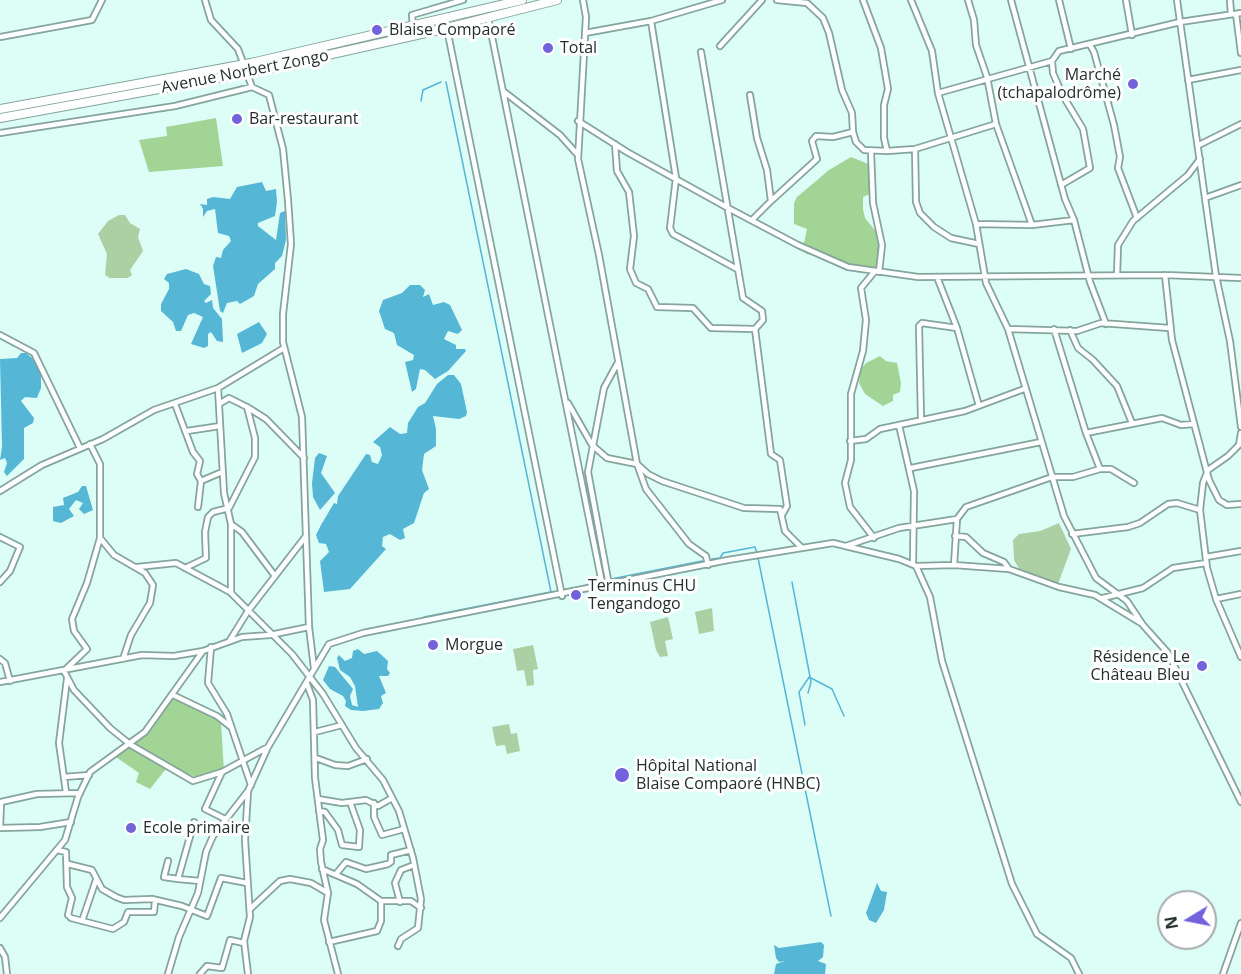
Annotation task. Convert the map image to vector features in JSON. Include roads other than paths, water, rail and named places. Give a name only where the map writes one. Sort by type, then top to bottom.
[{"type":"main road","name":"Avenue Norbert Zongo","points":[[0,110],[244,64],[414,27],[522,0]]},
{"type":"main road","name":"Avenue Norbert Zongo","points":[[0,118],[247,73],[447,28],[557,0]]},
{"type":"street","points":[[0,37],[92,20],[102,0]]},
{"type":"street","points":[[205,0],[211,20],[238,48],[252,87]]},
{"type":"street","points":[[414,27],[412,15],[462,0]]},
{"type":"street","points":[[584,0],[586,15],[577,154],[599,255],[617,364],[638,464],[646,489],[688,544],[706,556],[708,564]]},
{"type":"street","points":[[585,33],[651,21],[722,0]]},
{"type":"street","points":[[720,46],[762,0]]},
{"type":"street","points":[[777,0],[807,3],[823,18],[842,90],[852,113],[853,132],[860,148],[871,152],[915,149],[996,124]]},
{"type":"street","points":[[863,0],[881,48],[888,89],[884,105],[884,138],[887,151]]},
{"type":"street","points":[[911,0],[932,51],[938,93],[976,224],[984,275],[1008,329],[1024,389],[1071,534],[1096,578],[1127,601],[1143,625],[1168,653],[1241,802]]},
{"type":"street","points":[[968,0],[974,20],[976,45],[987,77],[996,124],[1032,225]]},
{"type":"street","points":[[1011,0],[1031,65],[1061,185],[1074,220],[1088,275],[1106,324]]},
{"type":"street","points":[[1067,0],[1059,1],[1071,49]]},
{"type":"street","points":[[1126,0],[1132,35]]},
{"type":"street","points":[[1177,0],[1216,276],[1230,341],[1241,427]]},
{"type":"street","points":[[1230,0],[1236,14],[1241,53]]},
{"type":"street","points":[[486,9],[605,586]]},
{"type":"street","points":[[1061,185],[1090,168],[1083,129],[1062,94],[1053,73],[1052,61],[1059,51],[1180,22],[1236,14]]},
{"type":"street","points":[[445,19],[562,595]]},
{"type":"street","points":[[651,21],[676,178],[670,228],[673,234],[737,269]]},
{"type":"street","points":[[1090,45],[1114,125],[1120,157],[1118,168],[1137,218]]},
{"type":"street","points":[[701,52],[743,298],[762,311],[763,320],[755,329],[771,454],[780,460],[787,506],[782,515]]},
{"type":"street","points":[[938,93],[987,77],[1052,61]]},
{"type":"street","points":[[1188,80],[1241,69]]},
{"type":"street","points":[[0,133],[174,106],[252,87],[266,92],[271,98],[284,148],[291,244],[283,314],[284,348],[302,417],[309,627],[314,668]]},
{"type":"street","points":[[503,91],[548,124],[577,154]]},
{"type":"street","points":[[750,95],[757,138],[767,170],[771,201]]},
{"type":"street","points":[[578,121],[728,208],[826,259],[848,267],[938,277],[1165,275],[1241,278]]},
{"type":"street","points":[[1199,145],[1241,124]]},
{"type":"street","points":[[752,220],[817,159],[813,137],[833,137],[853,132]]},
{"type":"street","points":[[615,144],[617,171],[629,192],[634,236],[630,270],[636,283],[648,289],[657,307],[693,308],[711,328],[755,329]]},
{"type":"street","points":[[915,149],[916,202],[920,213],[934,227],[951,238],[979,244]]},
{"type":"street","points":[[871,152],[873,203],[882,245],[877,272],[861,288],[866,320],[863,351],[851,394],[851,460],[845,483],[850,507],[874,538]]},
{"type":"street","points":[[1117,275],[1118,245],[1137,218],[1188,175],[1200,159]]},
{"type":"street","points":[[1205,198],[1241,185]]},
{"type":"street","points":[[976,224],[1032,225],[1074,220]]},
{"type":"street","points":[[1165,275],[1169,328],[1208,470],[1219,500],[1227,505],[1241,504]]},
{"type":"street","points":[[938,277],[957,328],[979,406]]},
{"type":"street","points":[[921,419],[919,326],[922,323],[957,328]]},
{"type":"street","points":[[1008,329],[1071,330],[1106,324],[1169,328]]},
{"type":"street","points":[[1054,328],[1086,433],[1100,469]]},
{"type":"street","points":[[1071,330],[1078,348],[1093,360],[1117,386],[1132,423]]},
{"type":"street","points":[[0,335],[34,353],[80,448]]},
{"type":"street","points":[[0,490],[42,465],[128,427],[154,410],[218,388],[284,348]]},
{"type":"street","points":[[605,586],[588,480],[592,445],[604,388],[617,364]]},
{"type":"street","points":[[218,388],[224,493],[231,524],[231,593]]},
{"type":"street","points":[[850,441],[866,439],[880,429],[979,406],[1024,389]]},
{"type":"street","points":[[219,404],[229,398],[266,419],[304,458]]},
{"type":"street","points":[[565,398],[592,445],[607,458],[638,464],[648,474],[662,481],[744,508],[780,509],[785,531],[801,547]]},
{"type":"street","points":[[175,404],[193,452],[200,461],[197,469],[201,481],[198,507]]},
{"type":"street","points":[[185,568],[206,558],[205,532],[208,517],[213,512],[229,508],[255,457],[255,438],[247,407]]},
{"type":"street","points":[[1086,433],[1162,418],[1181,425],[1194,424]]},
{"type":"street","points":[[899,425],[911,468],[915,526],[914,565],[930,597],[942,662],[1012,884],[1037,934],[1071,958],[1079,974]]},
{"type":"street","points":[[187,431],[220,426]]},
{"type":"street","points":[[1241,433],[1240,445],[1208,470],[1203,483],[1200,510],[1206,560],[1216,599],[1241,657]]},
{"type":"street","points":[[911,468],[1041,442]]},
{"type":"street","points":[[64,671],[87,649],[74,631],[72,619],[90,573],[100,538],[100,464],[90,444]]},
{"type":"street","points":[[954,565],[957,519],[966,507],[1052,477],[1063,478],[1100,469],[1111,470],[1134,483]]},
{"type":"street","points":[[201,481],[222,472]]},
{"type":"street","points":[[1055,486],[1063,478]]},
{"type":"street","points":[[1071,534],[1128,527],[1140,523],[1168,504],[1177,503],[1200,510]]},
{"type":"street","points":[[846,546],[915,526],[957,519]]},
{"type":"street","points":[[231,524],[242,531],[275,576]]},
{"type":"street","points":[[230,640],[248,610],[306,536]]},
{"type":"street","points":[[955,536],[966,537],[983,553],[1004,562],[1009,569]]},
{"type":"street","points":[[0,537],[20,547],[10,571],[0,582]]},
{"type":"street","points":[[100,538],[114,555],[137,567],[149,578],[152,593],[123,659]]},
{"type":"street","points":[[168,974],[179,937],[192,911],[206,852],[225,819],[248,791],[268,747],[325,648],[343,638],[708,564],[833,543],[914,565],[1009,569],[1059,587],[1102,598],[1143,625]]},
{"type":"street","points":[[1102,598],[1143,588],[1173,568],[1241,551]]},
{"type":"street","points":[[137,567],[171,562],[222,586],[292,654],[308,681],[312,691],[318,799],[323,840],[320,849],[328,893],[324,920],[338,974]]},
{"type":"street","points":[[1216,599],[1241,594]]},
{"type":"street","points":[[0,682],[142,655],[174,656],[203,651],[230,640],[309,627]]},
{"type":"street","points":[[210,647],[208,683],[232,727],[251,785]]},
{"type":"street","points":[[0,918],[68,834],[80,793],[89,775],[104,760],[145,732],[203,651]]},
{"type":"street","points":[[0,659],[5,663],[10,681]]},
{"type":"street","points":[[64,671],[90,709],[130,744],[193,780],[222,772],[268,747]]},
{"type":"street","points":[[66,792],[59,743],[67,678]]},
{"type":"street","points":[[308,681],[323,694],[356,748],[383,780],[404,829],[411,850],[421,908],[418,928],[405,935],[398,946]]},
{"type":"street","points":[[173,695],[218,716],[232,727]]},
{"type":"street","points":[[315,732],[342,724]]},
{"type":"street","points":[[316,758],[335,765],[348,766],[367,759]]},
{"type":"street","points":[[222,772],[205,807],[225,819]]},
{"type":"street","points":[[64,777],[89,775]]},
{"type":"street","points":[[248,791],[245,840],[250,909],[244,943],[248,974]]},
{"type":"street","points":[[71,822],[40,827],[0,828],[0,802],[37,794],[80,793]]},
{"type":"street","points":[[318,799],[350,802],[366,800],[380,806],[392,798]]},
{"type":"street","points":[[319,811],[326,812],[338,830],[342,845],[359,846],[360,830],[350,802]]},
{"type":"street","points":[[374,803],[374,817],[382,835],[404,829]]},
{"type":"street","points":[[178,879],[194,822]]},
{"type":"street","points":[[57,850],[66,852],[67,887],[72,898],[69,917],[113,929],[122,925],[128,912],[154,912],[155,901]]},
{"type":"street","points":[[336,874],[346,862],[366,869],[388,864],[391,862],[391,855],[411,850]]},
{"type":"street","points":[[168,861],[164,876],[200,881]]},
{"type":"street","points":[[68,864],[91,870],[102,889],[116,897],[182,906],[208,915],[221,878],[247,883]]},
{"type":"street","points":[[400,902],[395,883],[401,870],[414,865]]},
{"type":"street","points":[[322,869],[357,884],[381,901],[411,902],[421,908]]},
{"type":"street","points":[[250,909],[280,881],[290,879],[311,882],[328,893]]},
{"type":"street","points":[[82,921],[96,880]]},
{"type":"street","points":[[329,942],[377,931],[381,921],[381,901]]},
{"type":"street","points":[[1223,974],[1241,923]]},
{"type":"street","points":[[200,974],[207,966],[222,968],[230,940],[244,943]]},
{"type":"street","points":[[0,948],[5,957],[7,974]]},
{"type":"water","points":[[262,182],[266,191],[276,189],[277,202],[275,216],[258,223],[258,226],[276,240],[280,213],[285,211],[286,240],[282,256],[275,263],[275,269],[258,284],[254,296],[240,304],[237,301],[227,303],[223,313],[220,311],[213,266],[216,257],[221,258],[223,250],[231,241],[229,236],[218,233],[215,209],[207,211],[203,217],[200,204],[207,205],[207,199],[213,197],[230,199],[237,187]]},
{"type":"water","points":[[186,269],[199,274],[204,284],[210,286],[211,294],[204,301],[206,303],[212,300],[213,308],[222,319],[223,342],[217,341],[211,332],[208,334],[208,346],[204,348],[191,344],[203,317],[194,313],[188,315],[181,331],[176,331],[173,322],[161,311],[161,304],[169,289],[169,283],[164,279],[167,274]]},
{"type":"water","points":[[410,285],[420,285],[425,290],[423,297],[429,294],[433,305],[444,302],[450,305],[462,330],[458,334],[448,331],[444,339],[456,345],[456,349],[466,351],[448,371],[435,379],[425,370],[420,369],[416,389],[412,392],[405,362],[413,360],[414,355],[397,345],[394,333],[385,329],[379,311],[383,300],[402,293]]},
{"type":"water","points":[[259,322],[267,334],[262,343],[242,353],[237,334]]},
{"type":"water","points":[[21,353],[26,353],[37,362],[41,371],[41,388],[37,398],[25,397],[21,401],[34,418],[33,423],[24,428],[24,459],[7,476],[4,472],[7,463],[5,458],[0,460],[2,447],[0,359],[17,358]]},
{"type":"water","points":[[448,375],[454,375],[461,384],[467,412],[466,416],[459,419],[433,416],[436,446],[424,454],[422,470],[429,489],[424,493],[414,523],[403,529],[405,538],[400,540],[390,534],[383,537],[382,546],[386,549],[350,589],[324,592],[320,561],[329,552],[326,544],[319,543],[316,535],[321,525],[334,503],[337,504],[338,496],[366,454],[370,455],[372,462],[378,464],[382,455],[380,447],[373,442],[390,427],[400,434],[407,433],[408,423],[418,407],[425,403],[437,384]]},
{"type":"water","points":[[319,453],[327,456],[321,473],[335,493],[320,510],[313,497],[312,483],[315,458]]},
{"type":"water","points":[[82,486],[86,486],[93,510],[84,514],[79,509],[83,503],[76,500],[69,509],[74,516],[61,523],[53,521],[53,507],[64,505],[63,498],[78,492]]},
{"type":"water","points":[[358,649],[364,654],[377,651],[388,661],[387,669],[390,673],[388,676],[379,676],[386,693],[381,696],[383,703],[379,709],[351,710],[345,706],[346,701],[343,696],[330,689],[323,680],[329,666],[335,667],[353,689],[350,696],[352,705],[358,707],[355,686],[350,677],[340,670],[337,658],[339,655],[345,661],[352,658],[353,651]]},
{"type":"water","points":[[877,883],[881,891],[887,892],[884,910],[876,923],[869,920],[866,913]]},
{"type":"water","points":[[821,942],[824,945],[823,957],[818,961],[826,964],[825,974],[774,974],[776,964],[785,961],[779,962],[776,958],[774,945],[779,948]]},
{"type":"waterway","points":[[421,101],[423,90],[441,82]]},
{"type":"waterway","points":[[424,617],[551,592],[446,82]]},
{"type":"waterway","points":[[712,559],[720,558],[723,553],[755,547],[757,553]]},
{"type":"waterway","points":[[758,558],[831,916]]},
{"type":"waterway","points":[[611,579],[702,561]]},
{"type":"waterway","points":[[792,582],[811,682],[808,693]]},
{"type":"waterway","points":[[805,725],[799,692],[810,676]]},
{"type":"waterway","points":[[811,678],[832,689],[844,716]]},
{"type":"place","name":"Blaise Compaoré","points":[[377,30]]},
{"type":"place","name":"Total","points":[[548,48]]},
{"type":"place","name":"Marché (tchapalodrôme)","points":[[1133,84]]},
{"type":"place","name":"Bar-restaurant","points":[[237,119]]},
{"type":"place","name":"Terminus CHU Tengandogo","points":[[576,595]]},
{"type":"place","name":"Morgue","points":[[433,645]]},
{"type":"place","name":"Résidence Le Château Bleu","points":[[1202,666]]},
{"type":"place","name":"Hôpital National Blaise Compaoré (HNBC)","points":[[622,775]]},
{"type":"place","name":"Ecole primaire","points":[[131,828]]}]
